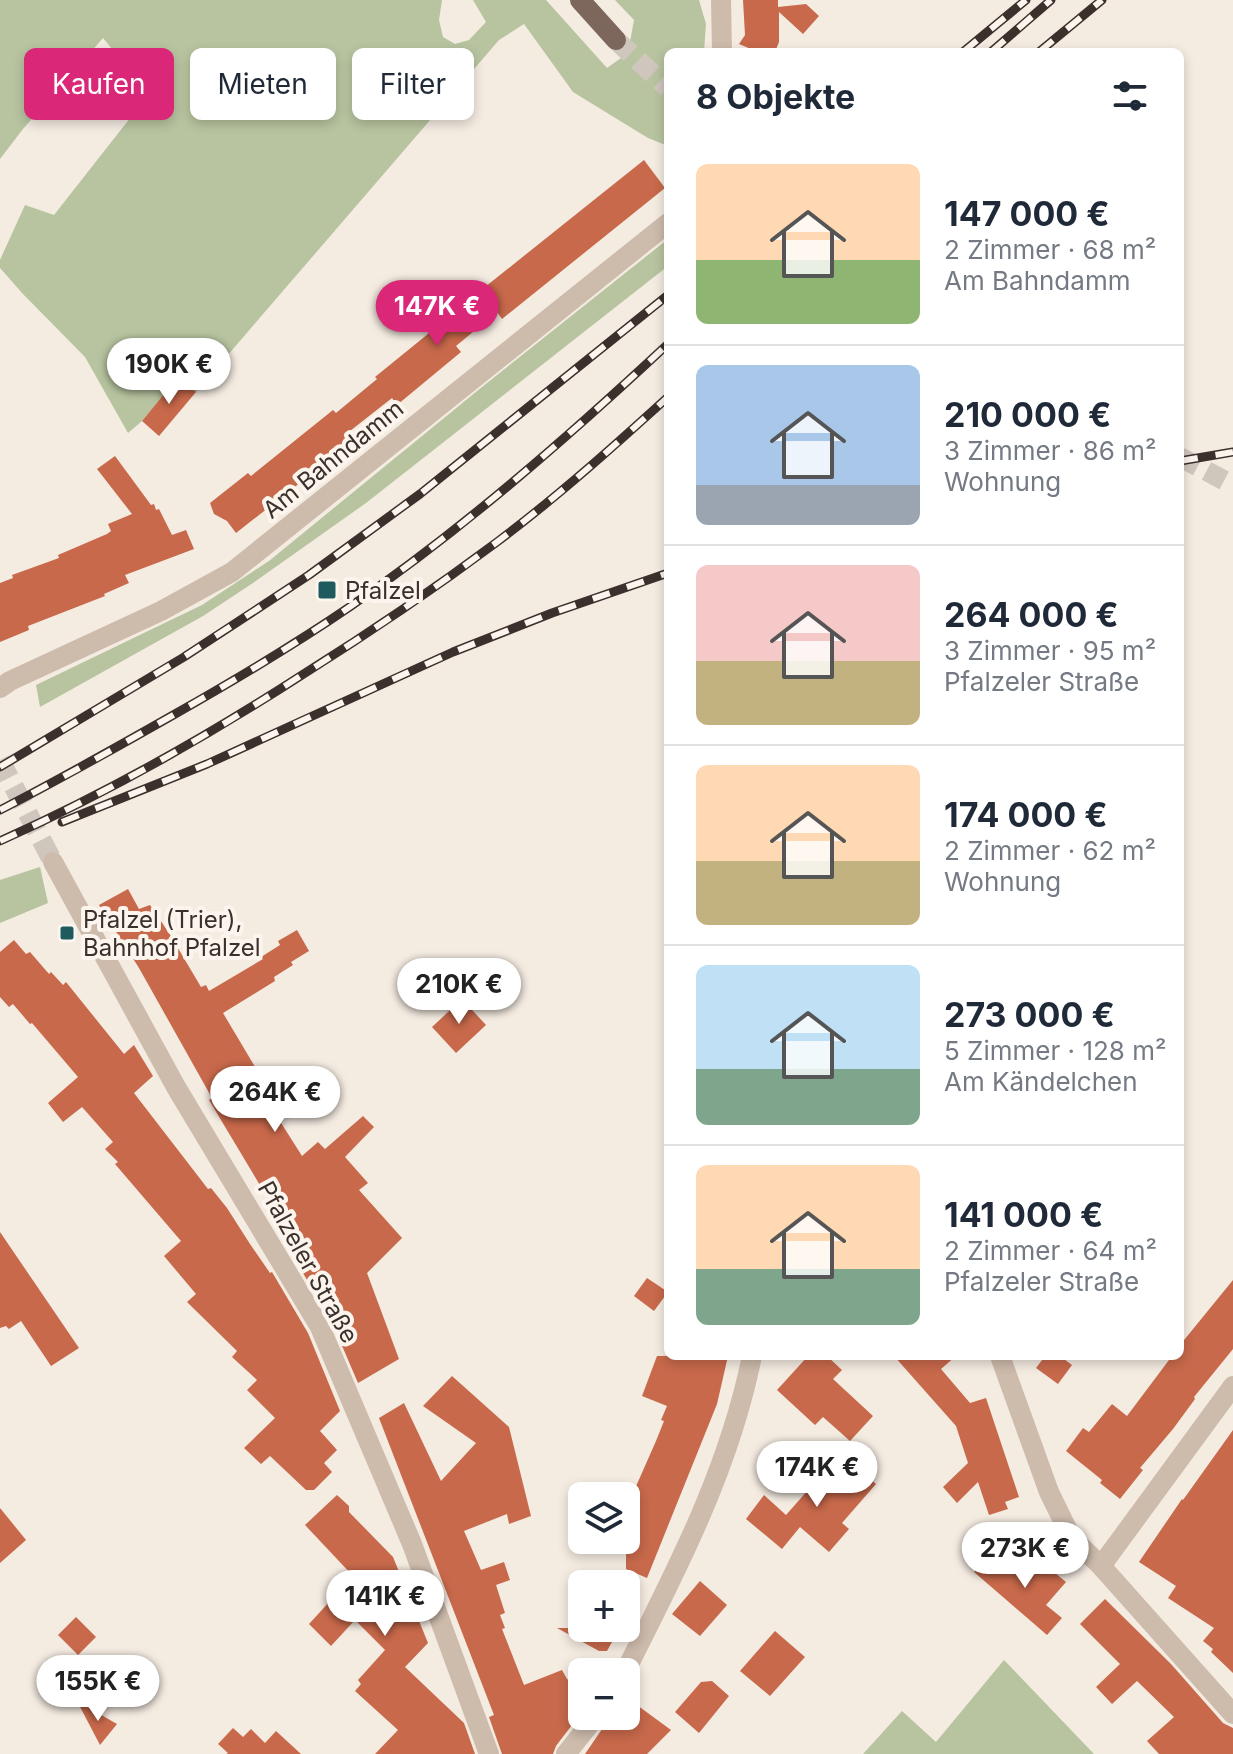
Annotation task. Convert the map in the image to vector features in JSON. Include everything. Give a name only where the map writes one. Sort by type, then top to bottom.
[{"type":"main road","points":[[580,0],[616,40]]},
{"type":"street","points":[[721,0],[722,48]]},
{"type":"street","name":"Am Bahndamm","points":[[0,688],[161,611],[232,572],[664,226]]},
{"type":"street","name":"Pfalzeler Straße","points":[[53,862],[176,1087],[320,1327],[412,1544],[489,1754]]},
{"type":"street","points":[[632,1658],[684,1557],[707,1502],[744,1396],[751,1360]]},
{"type":"street","points":[[1001,1360],[1049,1492],[1071,1537],[1101,1566],[1233,1714]]},
{"type":"street","points":[[1101,1566],[1233,1386]]},
{"type":"street","points":[[566,1754],[585,1730]]},
{"type":"green space","points":[[0,0],[442,0],[439,20],[443,37],[455,44],[469,40],[486,22],[473,0],[546,0],[607,68],[628,53],[634,20],[615,0],[699,0],[706,24],[704,48],[664,48],[664,144],[648,138],[573,92],[524,24],[499,40],[474,69],[474,48],[352,48],[352,120],[430,120],[196,392],[178,377],[142,421],[128,433],[85,357],[0,268],[0,260],[25,205],[54,215],[129,120],[174,120],[174,48],[111,48],[103,38],[94,48],[24,48],[24,120],[31,120],[0,159]]},
{"type":"green space","points":[[664,242],[664,269],[366,503],[203,616],[40,707],[36,685],[202,605],[269,561]]},
{"type":"green space","points":[[40,867],[48,903],[0,923],[0,880]]},
{"type":"green space","points":[[1004,1660],[1094,1754],[863,1754],[902,1711],[936,1742]]},
{"type":"building","points":[[743,0],[778,0],[778,7],[806,4],[819,16],[803,34],[779,12],[777,48],[748,48],[739,44],[745,35]]},
{"type":"building","points":[[644,160],[664,187],[502,319],[497,312],[456,346],[461,352],[397,405],[392,398],[350,431],[356,439],[236,533],[227,521],[214,514],[210,503],[248,473],[251,476],[333,410],[336,413],[439,325],[442,329],[482,293],[480,291]]},
{"type":"building","points":[[178,377],[196,392],[159,436],[142,421]]},
{"type":"building","points":[[115,456],[151,505],[159,509],[172,535],[186,530],[194,549],[125,575],[129,583],[105,596],[28,626],[29,630],[0,642],[0,583],[107,534],[111,531],[108,524],[132,514],[97,469]]},
{"type":"building","points":[[128,889],[139,909],[150,905],[201,987],[206,985],[209,991],[263,959],[261,957],[280,945],[278,941],[297,930],[309,951],[274,977],[275,981],[223,1013],[277,1104],[271,1107],[302,1156],[318,1142],[325,1149],[363,1116],[374,1127],[345,1157],[368,1183],[359,1190],[402,1238],[367,1273],[399,1359],[358,1383],[331,1320],[291,1253],[297,1247],[209,1100],[212,1098],[139,968],[99,905]]},
{"type":"building","points":[[14,940],[26,954],[30,952],[49,974],[51,972],[63,985],[66,982],[124,1054],[134,1045],[153,1076],[134,1093],[208,1189],[211,1188],[227,1208],[272,1272],[308,1333],[340,1411],[320,1431],[337,1450],[324,1463],[332,1472],[314,1490],[306,1490],[270,1456],[261,1464],[244,1448],[275,1418],[247,1390],[257,1380],[232,1357],[237,1351],[187,1302],[196,1294],[164,1256],[181,1241],[115,1164],[118,1162],[105,1149],[113,1142],[82,1107],[63,1122],[48,1103],[78,1077],[32,1023],[13,1004],[9,1007],[0,997],[0,952]]},
{"type":"building","points":[[462,999],[486,1025],[456,1053],[432,1027]]},
{"type":"building","points":[[0,1232],[79,1348],[51,1366],[21,1321],[9,1329],[6,1326],[0,1328]]},
{"type":"building","points":[[647,1278],[664,1289],[664,1297],[654,1311],[634,1296]]},
{"type":"building","points":[[1233,1280],[1233,1349],[1140,1468],[1143,1470],[1120,1499],[1066,1451],[1083,1428],[1089,1432],[1112,1404],[1127,1416],[1169,1360],[1184,1360],[1184,1340]]},
{"type":"building","points":[[657,1356],[664,1356],[664,1360],[727,1360],[717,1404],[647,1578],[640,1575],[640,1570],[626,1569],[626,1554],[640,1554],[638,1482],[664,1421],[661,1420],[667,1406],[642,1396]]},
{"type":"building","points":[[804,1360],[831,1360],[842,1370],[833,1379],[873,1416],[850,1441],[823,1417],[815,1425],[777,1390]]},
{"type":"building","points":[[898,1360],[951,1360],[941,1369],[970,1403],[986,1398],[1019,1497],[1005,1502],[1008,1509],[989,1515],[978,1482],[957,1503],[943,1487],[968,1463],[956,1426]]},
{"type":"building","points":[[1042,1360],[1065,1360],[1072,1365],[1058,1384],[1036,1368]]},
{"type":"building","points":[[452,1376],[509,1427],[531,1516],[509,1524],[507,1514],[464,1531],[481,1570],[504,1562],[510,1580],[496,1585],[505,1613],[500,1615],[505,1628],[502,1629],[524,1685],[562,1670],[568,1680],[568,1730],[553,1754],[502,1754],[489,1717],[494,1715],[379,1418],[404,1403],[441,1481],[476,1443],[423,1406]]},
{"type":"building","points":[[1233,1430],[1233,1673],[1203,1641],[1214,1628],[1168,1598],[1176,1586],[1139,1562]]},
{"type":"building","points":[[845,1456],[876,1484],[842,1523],[849,1529],[829,1552],[800,1527],[782,1549],[746,1519],[764,1495],[786,1515],[809,1489],[812,1493]]},
{"type":"building","points":[[337,1495],[349,1506],[349,1512],[393,1557],[428,1643],[405,1667],[464,1723],[475,1754],[375,1754],[398,1730],[355,1691],[361,1684],[358,1680],[385,1650],[355,1620],[331,1646],[309,1624],[353,1576],[305,1525]]},
{"type":"building","points":[[0,1508],[26,1540],[0,1563]]},
{"type":"building","points":[[995,1552],[1025,1583],[1043,1563],[1066,1582],[1046,1605],[1062,1618],[1047,1635],[974,1572]]},
{"type":"building","points":[[700,1581],[727,1605],[700,1636],[672,1614]]},
{"type":"building","points":[[1105,1599],[1171,1664],[1223,1723],[1233,1728],[1233,1754],[1159,1754],[1147,1741],[1174,1717],[1137,1681],[1112,1704],[1096,1687],[1120,1664],[1080,1624]]},
{"type":"building","points":[[76,1617],[96,1637],[78,1655],[58,1635]]},
{"type":"building","points":[[775,1631],[805,1657],[770,1696],[740,1671]]},
{"type":"building","points":[[583,1642],[612,1642],[607,1651],[599,1651]]},
{"type":"building","points":[[712,1681],[729,1696],[699,1733],[675,1712],[701,1682]]},
{"type":"building","points":[[77,1701],[117,1724],[100,1745]]},
{"type":"building","points":[[640,1707],[671,1730],[647,1754],[585,1754],[601,1730],[640,1730]]},
{"type":"building","points":[[233,1728],[243,1737],[251,1729],[265,1743],[276,1731],[301,1754],[226,1754],[218,1744]]},
{"type":"tunnel","points":[[616,40],[664,84]]},
{"type":"tunnel","points":[[1184,459],[1233,485]]},
{"type":"tunnel","points":[[0,760],[53,862]]},
{"type":"railway","points":[[968,48],[1026,0]]},
{"type":"railway","points":[[996,48],[1051,0]]},
{"type":"railway","points":[[1044,48],[1102,0]]},
{"type":"railway","points":[[0,767],[184,657],[309,575],[420,494],[664,298]]},
{"type":"railway","points":[[0,810],[220,688],[351,606],[434,546],[514,481],[664,348]]},
{"type":"railway","points":[[0,841],[78,804],[192,742],[377,627],[519,525],[664,401]]},
{"type":"railway","points":[[1184,460],[1233,452]]},
{"type":"railway","points":[[62,822],[207,764],[453,652],[552,613],[664,574]]},
{"type":"place","name":"Pfalzel","points":[[327,590]]},
{"type":"place","name":"Pfalzel (Trier), Bahnhof Pfalzel","points":[[67,933]]}]
